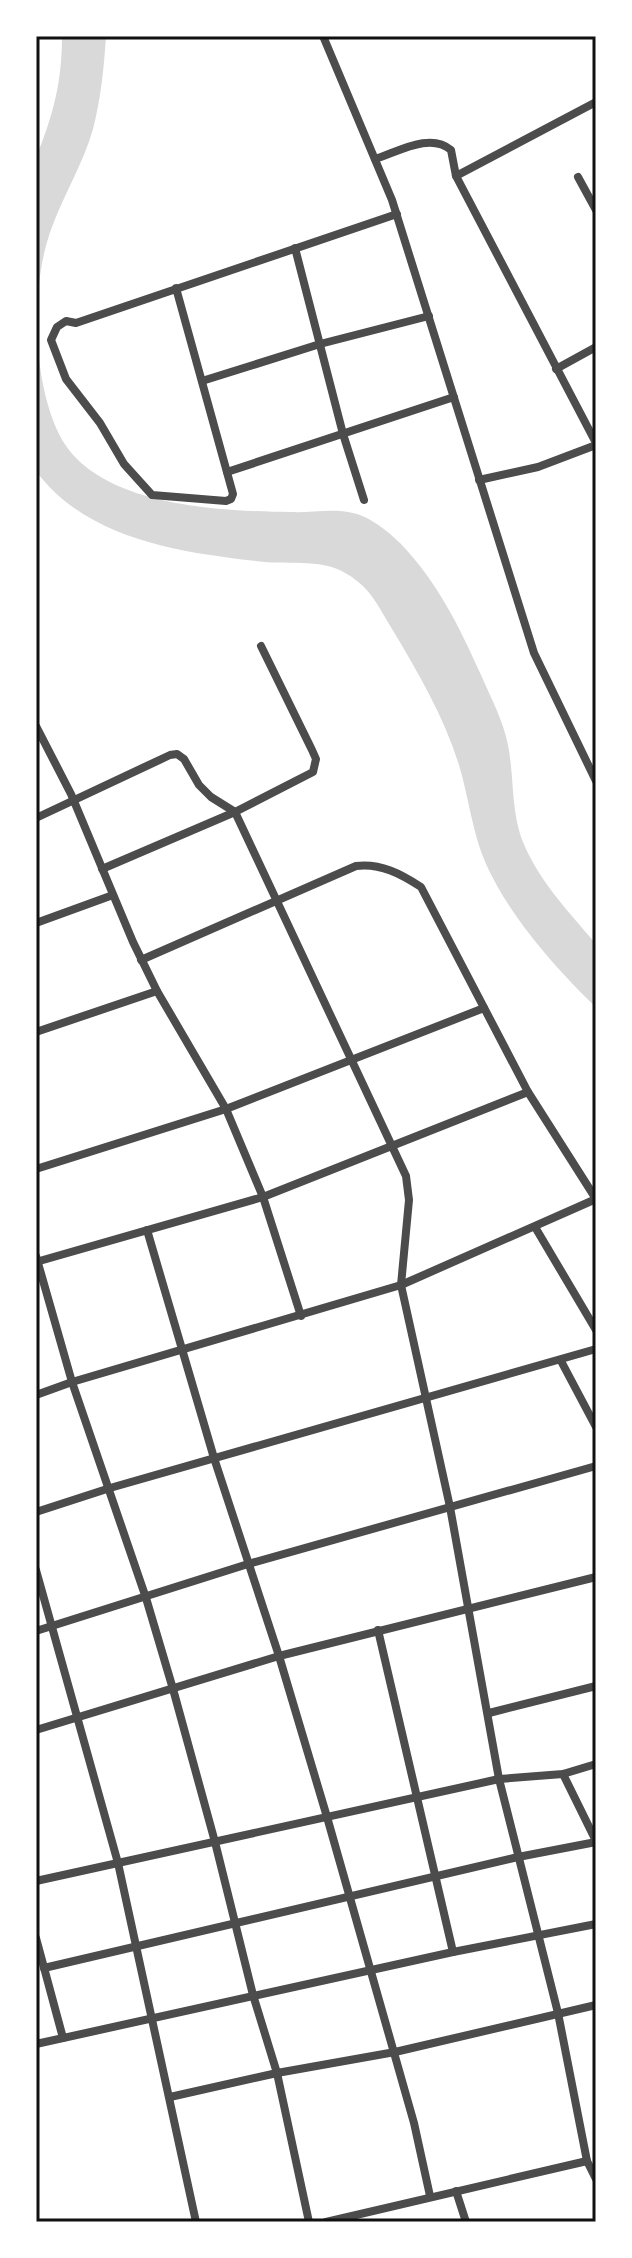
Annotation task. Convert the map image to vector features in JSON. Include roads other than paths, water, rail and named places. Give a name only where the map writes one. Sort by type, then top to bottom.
[{"type":"street","points":[[323,36],[397,214],[534,653],[596,781]]},
{"type":"street","points":[[456,176],[596,102]]},
{"type":"street","points":[[375,159],[436,141],[451,150],[456,176],[596,444],[538,467],[479,480]]},
{"type":"street","points":[[578,177],[596,210]]},
{"type":"street","points":[[176,288],[233,494],[226,501],[152,495],[124,464],[100,423],[66,379],[51,340],[57,327],[66,321],[76,323],[176,288],[397,214]]},
{"type":"street","points":[[295,248],[343,434],[364,500]]},
{"type":"street","points":[[202,381],[320,344],[429,316]]},
{"type":"street","points":[[556,369],[596,347]]},
{"type":"street","points":[[227,472],[454,397]]},
{"type":"street","points":[[102,869],[235,812],[313,772],[316,766],[312,750],[261,646]]},
{"type":"street","points":[[36,726],[74,802],[141,960],[226,1109],[263,1197],[301,1316]]},
{"type":"street","points":[[36,818],[170,755],[177,754],[184,759],[205,791],[235,812],[406,1176],[409,1192],[401,1285],[450,1507],[499,1779],[558,2013],[587,2161],[596,2179]]},
{"type":"street","points":[[36,1395],[401,1285],[596,1199],[528,1092],[421,887],[400,874],[368,864],[356,866],[141,960]]},
{"type":"street","points":[[36,923],[113,895]]},
{"type":"street","points":[[36,1032],[157,991]]},
{"type":"street","points":[[36,1169],[226,1109],[484,1008]]},
{"type":"street","points":[[309,2222],[277,2073],[253,1995],[173,1689],[110,1488],[72,1382],[37,1260],[263,1197],[528,1092]]},
{"type":"street","points":[[535,1227],[596,1330]]},
{"type":"street","points":[[147,1230],[214,1458],[279,1656],[327,1817],[395,2052],[430,2196]]},
{"type":"street","points":[[36,1512],[596,1349]]},
{"type":"street","points":[[561,1361],[596,1427]]},
{"type":"street","points":[[36,1631],[248,1564],[596,1466]]},
{"type":"street","points":[[36,1570],[118,1863],[196,2222]]},
{"type":"street","points":[[36,1730],[279,1656],[596,1577]]},
{"type":"street","points":[[378,1630],[453,1952]]},
{"type":"street","points":[[489,1713],[596,1686]]},
{"type":"street","points":[[36,1881],[499,1779],[563,1774],[596,1764]]},
{"type":"street","points":[[44,1968],[596,1841],[563,1774]]},
{"type":"street","points":[[36,2044],[453,1952],[596,1924]]},
{"type":"street","points":[[36,1938],[63,2038]]},
{"type":"street","points":[[170,2097],[277,2073],[395,2052],[596,2005]]},
{"type":"street","points":[[326,2222],[587,2161]]},
{"type":"street","points":[[456,2191],[466,2222]]}]
